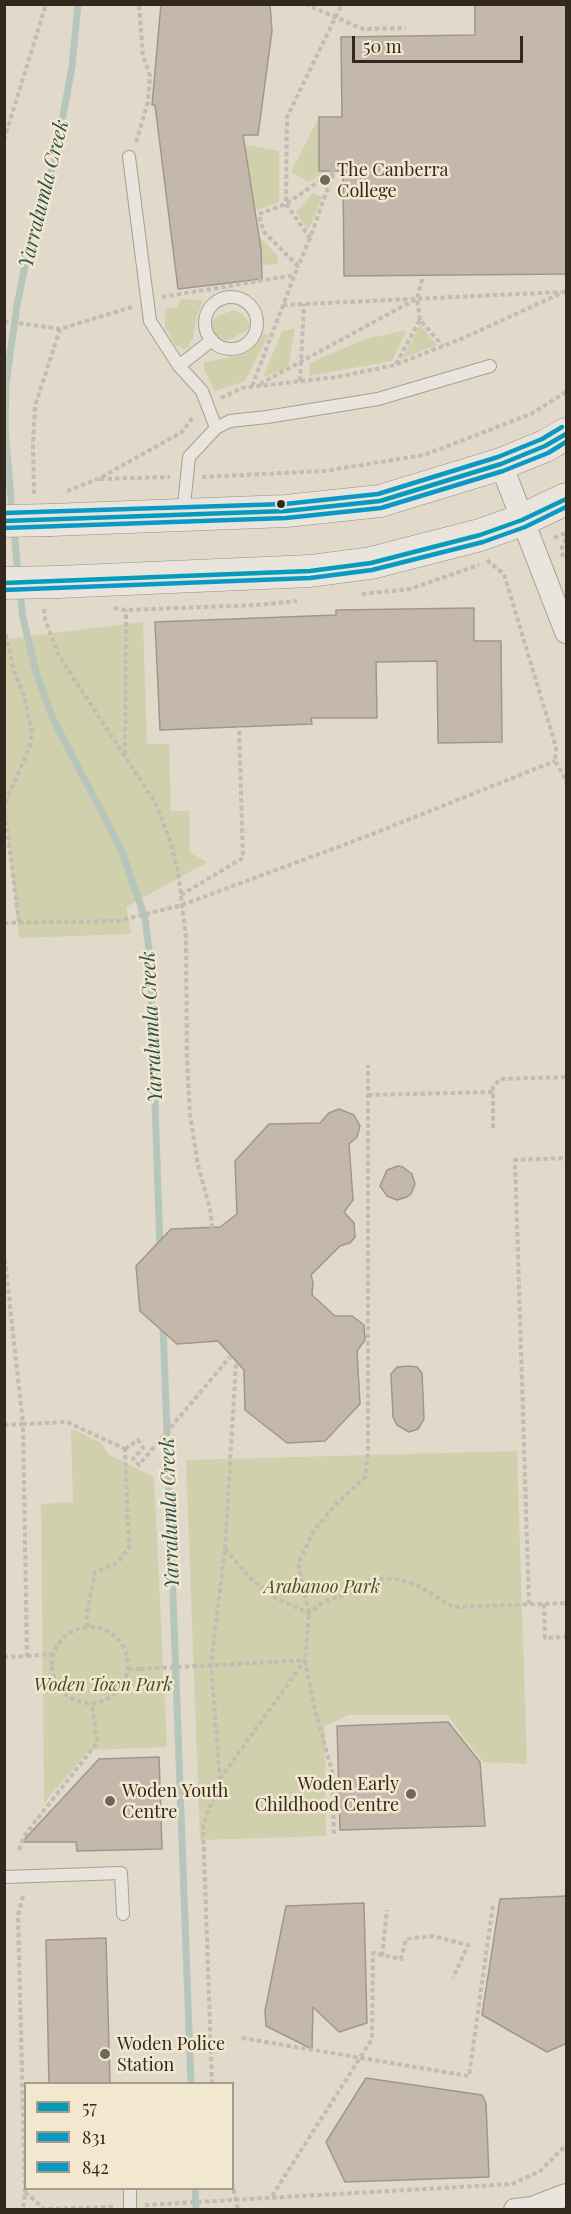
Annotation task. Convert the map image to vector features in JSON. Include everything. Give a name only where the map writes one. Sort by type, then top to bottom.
[{"type":"main road","points":[[4,521],[49,505],[183,516],[326,508],[380,501],[501,464],[545,446],[567,434]]},
{"type":"main road","points":[[4,583],[51,594],[320,570],[371,563],[437,548],[522,520],[567,499]]},
{"type":"street","points":[[501,464],[567,632]]},
{"type":"street","points":[[515,2210],[532,2208],[567,2195]]},
{"type":"street","points":[[564,2210],[567,2203]]},
{"type":"lane","points":[[129,161],[150,321],[179,366],[202,390],[216,428]]},
{"type":"lane","points":[[239,298],[253,309],[257,326],[249,341],[234,348],[225,348],[212,340],[208,334],[206,319],[214,304],[222,299],[239,298]]},
{"type":"lane","points":[[179,366],[212,340]]},
{"type":"lane","points":[[183,516],[189,457],[216,428],[230,421],[378,399],[490,366]]},
{"type":"lane","points":[[4,1877],[121,1873],[123,1914]]},
{"type":"lane","points":[[130,2190],[130,2208]]},
{"type":"path","points":[[4,140],[46,4]]},
{"type":"path","points":[[129,161],[148,102],[150,76],[143,56],[139,4]]},
{"type":"path","points":[[305,4],[363,29],[406,28]]},
{"type":"path","points":[[335,4],[339,11]]},
{"type":"path","points":[[310,238],[286,204],[287,117],[342,4]]},
{"type":"path","points":[[254,386],[334,171],[286,204],[259,214],[263,231],[298,266]]},
{"type":"path","points":[[4,321],[60,329],[161,297],[295,275]]},
{"type":"path","points":[[423,276],[417,298],[420,320],[443,346]]},
{"type":"path","points":[[60,329],[35,406],[33,444],[49,505],[182,432],[198,410],[242,388],[337,377],[395,365],[565,291]]},
{"type":"path","points":[[284,305],[565,291]]},
{"type":"path","points":[[254,386],[417,298]]},
{"type":"path","points":[[300,381],[304,304]]},
{"type":"path","points":[[395,365],[420,320]]},
{"type":"path","points":[[98,479],[324,471],[424,455],[531,414],[567,392]]},
{"type":"path","points":[[564,561],[561,550],[567,538]]},
{"type":"path","points":[[488,562],[504,574],[556,747],[555,761],[567,780]]},
{"type":"path","points":[[51,594],[45,619],[59,656],[155,802],[169,837],[178,871],[186,938],[190,1116],[198,1165],[211,1213],[212,1230]]},
{"type":"path","points":[[125,755],[126,610]]},
{"type":"path","points":[[4,627],[32,732],[29,749],[4,806],[19,922]]},
{"type":"path","points":[[181,895],[243,858],[239,727]]},
{"type":"path","points":[[4,923],[118,921],[182,905],[365,837],[555,761]]},
{"type":"path","points":[[334,1834],[332,1771],[315,1710],[305,1660],[309,1613],[298,1564],[313,1532],[336,1504],[365,1477],[368,1453],[368,1065]]},
{"type":"path","points":[[493,1128],[493,1087],[500,1079],[567,1077]]},
{"type":"path","points":[[368,1095],[493,1092]]},
{"type":"path","points":[[529,1604],[515,1160],[567,1158]]},
{"type":"path","points":[[4,1252],[23,1424],[27,1656]]},
{"type":"path","points":[[125,1449],[138,1440],[143,1448],[133,1459],[139,1465],[230,1357]]},
{"type":"path","points":[[220,1780],[211,1664],[225,1549],[236,1363]]},
{"type":"path","points":[[4,1425],[67,1422],[125,1449]]},
{"type":"path","points":[[88,1627],[87,1614],[95,1572],[117,1563],[129,1548],[125,1449]]},
{"type":"path","points":[[225,1549],[250,1578],[277,1599],[309,1613]]},
{"type":"path","points":[[309,1613],[323,1602],[350,1593],[372,1579],[397,1579],[421,1587],[453,1606],[567,1603]]},
{"type":"path","points":[[544,1604],[545,1638],[567,1637]]},
{"type":"path","points":[[88,1627],[101,1629],[113,1635],[124,1650],[128,1669],[119,1689],[102,1701],[92,1703],[80,1702],[69,1697],[60,1689],[51,1666],[53,1654],[66,1635],[77,1629],[88,1627]]},
{"type":"path","points":[[4,1657],[53,1654]]},
{"type":"path","points":[[212,2082],[203,1826],[220,1780],[305,1660]]},
{"type":"path","points":[[128,1669],[305,1660]]},
{"type":"path","points":[[19,1850],[24,1836],[97,1743],[92,1703]]},
{"type":"path","points":[[23,1896],[18,1916],[24,2153]]},
{"type":"path","points":[[242,2038],[469,2076],[492,1904]]},
{"type":"path","points":[[382,1956],[387,1910]]},
{"type":"path","points":[[272,2197],[372,2039],[373,1953],[401,1959],[406,1939],[433,1936],[468,1945],[453,1978]]},
{"type":"path","points":[[25,2192],[44,2209],[130,2208],[217,2200],[512,2184],[540,2170],[567,2145]]},
{"type":"path","points":[[234,2189],[238,2210]]},
{"type":"path","points":[[23,2210],[25,2192]]},
{"type":"green space","points":[[319,117],[319,171],[326,171],[309,182],[291,172]]},
{"type":"green space","points":[[247,145],[279,151],[279,202],[255,211],[245,148]]},
{"type":"green space","points":[[313,193],[322,197],[310,227],[307,229],[296,212]]},
{"type":"green space","points":[[261,238],[278,256],[277,264],[261,265],[255,243]]},
{"type":"green space","points":[[181,299],[203,300],[196,319],[193,338],[188,347],[184,349],[175,345],[165,327],[165,309],[177,307]]},
{"type":"green space","points":[[234,310],[242,314],[250,325],[247,331],[223,342],[217,339],[211,328],[212,322],[217,316]]},
{"type":"green space","points":[[420,325],[437,345],[403,358]]},
{"type":"green space","points":[[295,328],[288,368],[263,377],[282,331]]},
{"type":"green space","points":[[407,330],[392,361],[309,376],[310,363],[365,339]]},
{"type":"green space","points":[[265,333],[268,336],[245,381],[215,391],[204,369],[204,362],[243,355],[254,347]]},
{"type":"green space","points":[[143,622],[147,744],[169,744],[171,811],[189,811],[190,853],[208,862],[126,907],[131,934],[19,938],[4,800],[5,639]]},
{"type":"green space","name":"Woden Town Park","points":[[71,1429],[100,1442],[109,1455],[154,1477],[167,1747],[89,1750],[44,1803],[41,1504],[73,1502]]},
{"type":"green space","name":"Arabanoo Park","points":[[517,1451],[527,1764],[483,1762],[447,1715],[348,1715],[325,1726],[326,1836],[200,1840],[186,1460]]},
{"type":"building","points":[[161,4],[270,4],[272,31],[258,135],[243,135],[261,249],[262,279],[178,289],[155,105],[152,105]]},
{"type":"building","points":[[567,4],[567,274],[344,276],[343,171],[319,171],[319,117],[342,117],[341,37],[475,35],[475,5]]},
{"type":"building","points":[[474,608],[474,641],[501,641],[502,742],[438,743],[437,661],[376,662],[377,718],[311,718],[312,724],[160,730],[155,622],[336,615],[336,610]]},
{"type":"building","points":[[339,1109],[354,1115],[360,1126],[357,1137],[349,1144],[353,1200],[344,1212],[354,1223],[355,1237],[350,1243],[340,1246],[311,1275],[312,1295],[335,1316],[352,1316],[364,1325],[365,1340],[357,1351],[360,1404],[325,1441],[287,1443],[245,1410],[244,1370],[218,1341],[177,1344],[140,1311],[136,1266],[171,1229],[220,1227],[237,1214],[235,1161],[269,1124],[320,1123],[329,1113]]},
{"type":"building","points":[[398,1166],[412,1174],[415,1184],[411,1194],[397,1200],[387,1196],[380,1186],[387,1170]]},
{"type":"building","points":[[397,1367],[417,1367],[422,1373],[424,1419],[418,1429],[409,1432],[397,1425],[393,1417],[391,1374]]},
{"type":"building","name":"Woden Early Childhood Centre","points":[[448,1722],[480,1762],[485,1826],[340,1830],[337,1726]]},
{"type":"building","name":"Woden Youth Centre","points":[[159,1757],[162,1849],[77,1851],[76,1842],[22,1842],[99,1759]]},
{"type":"building","points":[[567,1896],[567,2043],[547,2052],[482,2015],[500,1899]]},
{"type":"building","points":[[364,1903],[367,2023],[339,2032],[313,2007],[312,2049],[266,2026],[265,2011],[286,1906]]},
{"type":"building","points":[[106,1938],[110,2082],[49,2082],[46,1940]]},
{"type":"building","points":[[366,2078],[482,2095],[486,2103],[489,2177],[345,2182],[326,2142]]},
{"type":"waterway","name":"Yarralumla Creek","points":[[12,512],[5,428],[6,383],[17,305],[30,242],[56,155],[72,67],[78,4]]},
{"type":"waterway","name":"Yarralumla Creek","points":[[14,529],[18,574]]},
{"type":"waterway","name":"Yarralumla Creek","points":[[20,591],[23,618],[36,672],[53,719],[121,849],[145,918],[150,959],[160,1248]]},
{"type":"waterway","name":"Yarralumla Creek","points":[[163,1325],[191,2082]]},
{"type":"waterway","name":"Yarralumla Creek","points":[[195,2190],[196,2210]]},
{"type":"transit line","name":"842","points":[[4,513],[285,504],[378,494],[498,457],[542,439],[562,427]]},
{"type":"transit line","name":"57","points":[[4,521],[286,511],[380,501],[501,464],[545,446],[566,434]]},
{"type":"transit line","name":"831","points":[[4,528],[286,518],[381,508],[503,471],[548,453],[566,442]]},
{"type":"transit line","name":"57","points":[[4,583],[310,571],[371,563],[480,535],[522,520],[566,499]]},
{"type":"transit line","name":"831","points":[[4,590],[310,578],[372,570],[483,542],[525,527],[566,507]]},
{"type":"place","name":"The Canberra College","points":[[325,180]]},
{"type":"place","name":"Woden Early Childhood Centre","points":[[411,1794]]},
{"type":"place","name":"Woden Youth Centre","points":[[110,1801]]},
{"type":"place","name":"Woden Police Station","points":[[105,2054]]}]
